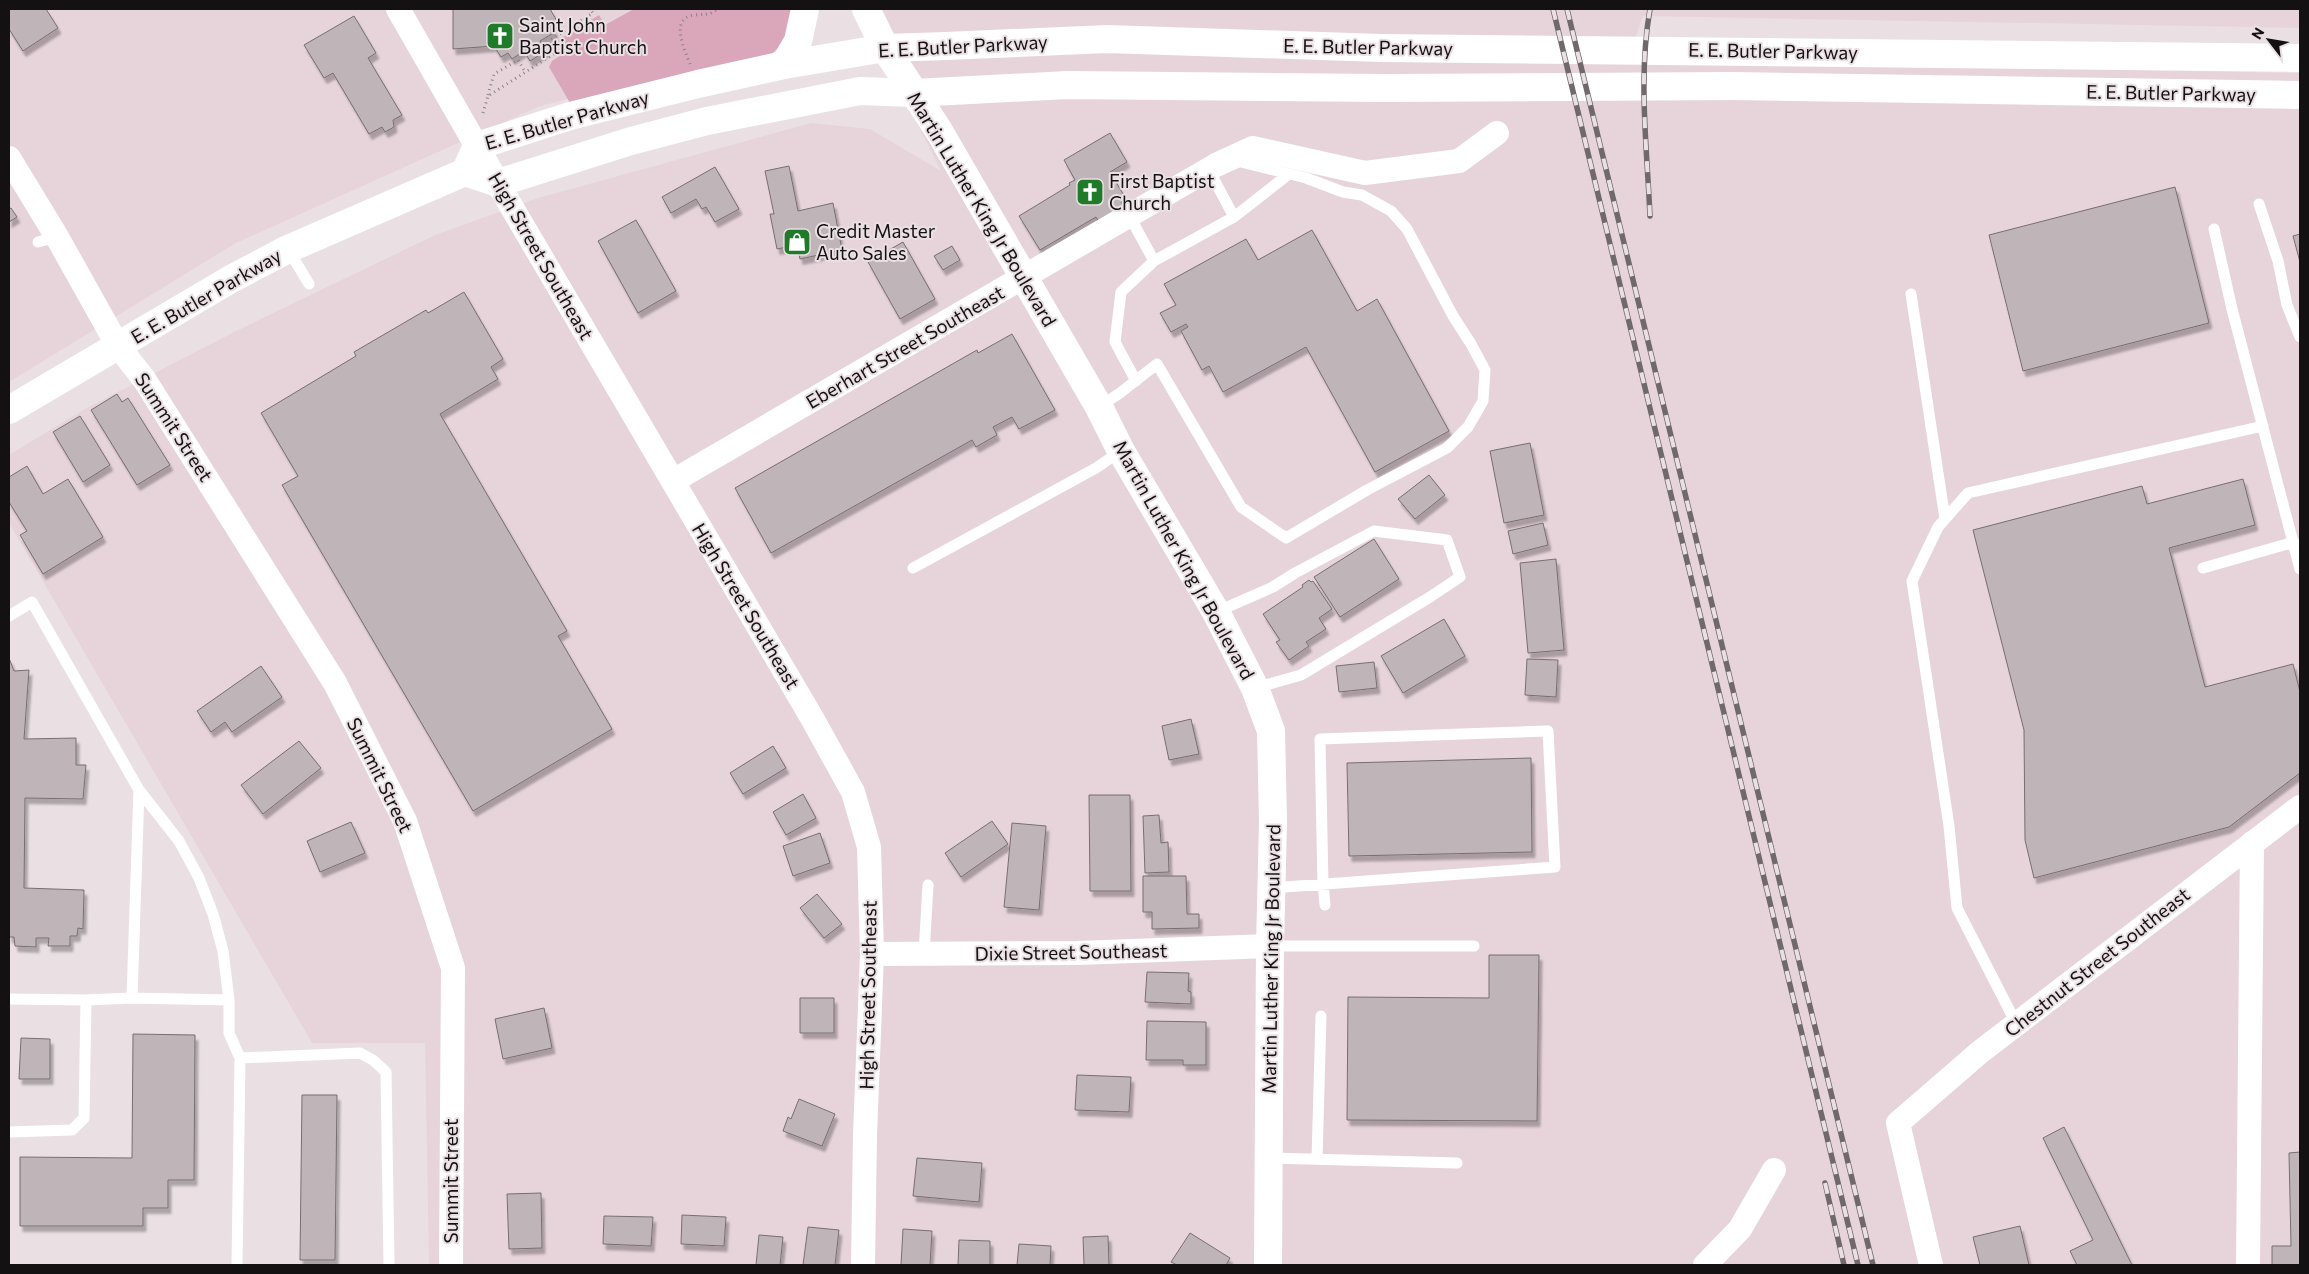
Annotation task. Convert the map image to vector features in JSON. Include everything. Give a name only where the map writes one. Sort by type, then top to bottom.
[{"type":"main road","points":[[784,65],[798,41],[804,9]]},
{"type":"main road","name":"Martin Luther King Jr Boulevard","points":[[866,9],[885,48],[939,131],[1099,407],[1121,451],[1216,612],[1255,688],[1271,731],[1273,821],[1270,946],[1268,1265]]},
{"type":"main road","name":"E. E. Butler Parkway","points":[[9,410],[208,291],[288,249],[465,172],[477,146],[570,116],[698,84],[784,65],[885,48],[1107,39],[1381,48],[1730,50],[2300,58]]},
{"type":"main road","name":"E. E. Butler Parkway","points":[[465,172],[498,183],[706,121],[860,91],[914,93],[1068,85],[1385,88],[1732,86],[2300,94]]},
{"type":"street","name":"High Street Southeast","points":[[398,9],[812,718],[853,792],[869,847],[872,954],[864,1135],[863,1265]]},
{"type":"street","name":"Eberhart Street Southeast","points":[[672,481],[1209,170],[1254,148],[1365,173],[1459,160],[1497,132]]},
{"type":"street","name":"Summit Street","points":[[9,158],[48,240],[118,346],[144,379],[335,683],[405,821],[453,968],[451,1265]]},
{"type":"street","name":"Chestnut Street Southeast","points":[[1931,1265],[1898,1123],[1980,1052],[2300,807]]},
{"type":"street","points":[[2248,1265],[2252,843]]},
{"type":"street","name":"Dixie Street Southeast","points":[[872,954],[1077,953],[1270,946]]},
{"type":"street","points":[[1705,1265],[1740,1228],[1774,1170]]},
{"type":"lane","points":[[1099,407],[1157,364],[1241,507],[1286,538],[1367,490],[1448,448],[1468,427],[1483,402],[1485,370],[1472,344],[1452,316],[1407,229],[1390,211],[1362,195],[1343,192],[1289,174],[1230,159]]},
{"type":"lane","points":[[1209,170],[1234,217]]},
{"type":"lane","points":[[1136,381],[1115,342],[1121,292],[1154,260],[1234,217],[1289,174]]},
{"type":"lane","points":[[2259,204],[2278,261],[2287,305],[2300,337]]},
{"type":"lane","points":[[1130,217],[1154,260]]},
{"type":"lane","points":[[2214,229],[2232,309],[2300,569]]},
{"type":"lane","points":[[288,249],[309,284]]},
{"type":"lane","points":[[1911,294],[1945,518]]},
{"type":"lane","points":[[2017,1025],[1957,908],[1949,826],[1912,581],[1938,527],[1968,493],[2263,426]]},
{"type":"lane","points":[[913,568],[1096,468],[1121,451]]},
{"type":"lane","points":[[1216,612],[1273,587],[1295,573],[1374,531],[1447,540],[1460,577],[1430,598],[1301,674],[1255,688]]},
{"type":"lane","points":[[2203,568],[2294,542]]},
{"type":"lane","points":[[9,616],[32,602],[139,790],[179,841],[199,878],[213,914],[223,951],[229,1000],[230,1033],[240,1058],[236,1265]]},
{"type":"lane","points":[[1271,888],[1322,884],[1555,867],[1548,731],[1320,739],[1322,884],[1325,905]]},
{"type":"lane","points":[[132,998],[139,790]]},
{"type":"lane","points":[[924,954],[928,885]]},
{"type":"lane","points":[[1270,946],[1474,946]]},
{"type":"lane","points":[[9,999],[86,1000],[132,998],[229,1000]]},
{"type":"lane","points":[[9,1132],[72,1130],[84,1118],[86,1000]]},
{"type":"lane","points":[[1317,1159],[1321,1016]]},
{"type":"lane","points":[[240,1058],[360,1053],[373,1060],[386,1072],[389,1265]]},
{"type":"lane","points":[[1268,1158],[1456,1163]]},
{"type":"path","points":[[488,96],[557,52],[550,40],[593,13],[590,9]]},
{"type":"path","points":[[690,64],[680,34],[682,24],[689,17],[707,15],[716,9]]},
{"type":"path","points":[[482,114],[494,74],[518,60],[525,72]]},
{"type":"shaded area","points":[[9,9],[788,9],[780,41],[538,107],[236,243],[9,382]]},
{"type":"shaded area","points":[[634,9],[793,9],[785,42],[766,59],[570,103],[549,67],[552,61],[563,54],[558,40],[599,15],[605,25]]},
{"type":"shaded area","points":[[859,9],[2300,9],[2300,28],[1643,16],[1627,61],[2300,73],[2300,1265],[429,1265],[425,1043],[312,1043],[9,523],[9,455],[83,410],[234,332],[435,235],[538,198],[811,123],[870,129],[941,171]]},
{"type":"building","points":[[9,9],[46,9],[58,28],[23,51],[9,29]]},
{"type":"building","name":"Saint John Baptist Church","points":[[453,9],[550,9],[557,21],[551,25],[555,32],[540,41],[546,51],[530,61],[524,51],[512,59],[508,53],[501,57],[494,46],[453,49]]},
{"type":"building","points":[[354,16],[376,53],[368,58],[402,115],[393,120],[394,127],[385,132],[382,127],[369,134],[333,73],[324,78],[304,45]]},
{"type":"building","name":"First Baptist Church","points":[[1110,133],[1127,162],[1110,172],[1126,199],[1121,202],[1124,208],[1099,222],[1096,217],[1040,250],[1019,216],[1070,185],[1069,183],[1075,180],[1064,160]]},
{"type":"building","points":[[789,166],[798,211],[833,203],[842,250],[800,259],[797,245],[777,249],[770,214],[774,214],[765,171]]},
{"type":"building","points":[[715,167],[739,209],[715,222],[706,207],[702,209],[696,199],[671,213],[662,197]]},
{"type":"building","points":[[2175,187],[2209,323],[2023,371],[1989,235]]},
{"type":"building","points":[[11,208],[17,217],[9,222],[9,209]]},
{"type":"building","points":[[636,220],[676,291],[638,313],[598,241]]},
{"type":"building","points":[[1312,230],[1357,311],[1377,299],[1449,431],[1375,472],[1306,347],[1223,392],[1209,366],[1202,370],[1181,331],[1188,327],[1186,324],[1171,332],[1160,313],[1176,305],[1164,284],[1246,239],[1258,260]]},
{"type":"building","points":[[2300,234],[2300,262],[2293,236]]},
{"type":"building","points":[[903,242],[935,299],[900,319],[868,262]]},
{"type":"building","points":[[952,246],[960,260],[943,270],[934,256]]},
{"type":"building","points":[[464,292],[503,359],[491,367],[498,379],[440,414],[567,631],[558,636],[612,729],[473,811],[282,485],[298,476],[261,413],[356,356],[354,352],[426,310],[428,313]]},
{"type":"building","points":[[1012,334],[1055,410],[1019,429],[1012,417],[993,427],[997,435],[976,447],[972,440],[771,553],[735,488],[977,350],[978,353]]},
{"type":"building","points":[[117,394],[122,402],[128,398],[170,465],[137,485],[91,410]]},
{"type":"building","points":[[80,416],[110,465],[83,482],[53,432]]},
{"type":"building","points":[[1530,443],[1544,515],[1504,523],[1490,451]]},
{"type":"building","points":[[27,466],[43,494],[68,479],[103,537],[43,574],[20,535],[27,531],[9,502],[9,477]]},
{"type":"building","points":[[1429,475],[1445,495],[1415,519],[1398,499]]},
{"type":"building","points":[[2243,479],[2255,525],[2169,548],[2205,687],[2293,664],[2300,692],[2300,773],[2229,827],[2034,878],[2025,840],[2024,730],[1973,530],[2142,486],[2147,504]]},
{"type":"building","points":[[1543,523],[1548,545],[1513,554],[1508,531]]},
{"type":"building","points":[[1374,539],[1399,579],[1340,617],[1314,577]]},
{"type":"building","points":[[1556,559],[1564,650],[1528,653],[1520,563]]},
{"type":"building","points":[[1309,580],[1313,581],[1332,609],[1319,618],[1326,629],[1306,642],[1309,646],[1289,660],[1276,642],[1280,640],[1263,614],[1303,587],[1302,585]]},
{"type":"building","points":[[1444,619],[1465,656],[1403,693],[1381,656]]},
{"type":"building","points":[[9,658],[14,671],[29,670],[24,739],[76,738],[76,765],[86,765],[83,799],[25,798],[24,888],[84,890],[83,929],[78,928],[77,936],[70,936],[70,946],[48,946],[49,938],[36,938],[36,947],[15,946],[14,937],[9,937]]},
{"type":"building","points":[[1527,659],[1558,660],[1556,697],[1525,695]]},
{"type":"building","points":[[1374,662],[1377,688],[1339,692],[1336,666]]},
{"type":"building","points":[[261,666],[282,697],[232,732],[225,722],[211,732],[197,711]]},
{"type":"building","points":[[1191,719],[1199,754],[1169,760],[1162,726]]},
{"type":"building","points":[[299,741],[321,768],[263,814],[241,785]]},
{"type":"building","points":[[773,746],[786,768],[743,794],[730,773]]},
{"type":"building","points":[[1531,758],[1532,852],[1349,856],[1347,763]]},
{"type":"building","points":[[803,794],[816,818],[786,835],[773,812]]},
{"type":"building","points":[[1089,795],[1130,795],[1131,891],[1090,891]]},
{"type":"building","points":[[1159,815],[1161,843],[1168,842],[1169,872],[1145,873],[1143,816]]},
{"type":"building","points":[[992,821],[1008,844],[961,877],[945,853]]},
{"type":"building","points":[[351,822],[365,853],[320,872],[307,841]]},
{"type":"building","points":[[1012,823],[1046,826],[1039,910],[1004,907]]},
{"type":"building","points":[[820,833],[830,863],[793,876],[783,846]]},
{"type":"building","points":[[1143,876],[1186,876],[1187,914],[1199,914],[1199,928],[1152,929],[1152,912],[1143,912]]},
{"type":"building","points":[[817,894],[842,924],[824,938],[800,908]]},
{"type":"building","points":[[1489,955],[1539,955],[1537,1121],[1347,1120],[1348,997],[1489,998]]},
{"type":"building","points":[[1147,972],[1189,973],[1188,991],[1191,992],[1191,1004],[1145,1002]]},
{"type":"building","points":[[800,998],[834,998],[834,1033],[800,1033]]},
{"type":"building","points":[[544,1008],[552,1048],[503,1059],[495,1019]]},
{"type":"building","points":[[1147,1021],[1206,1022],[1206,1065],[1183,1065],[1183,1060],[1146,1060]]},
{"type":"building","points":[[133,1034],[195,1035],[194,1180],[168,1180],[168,1208],[143,1208],[143,1226],[20,1226],[20,1157],[132,1158]]},
{"type":"building","points":[[21,1038],[50,1039],[50,1079],[19,1079]]},
{"type":"building","points":[[1077,1075],[1131,1077],[1129,1112],[1075,1110]]},
{"type":"building","points":[[302,1095],[337,1095],[335,1260],[300,1260]]},
{"type":"building","points":[[799,1099],[835,1114],[822,1146],[783,1131],[788,1117],[791,1119]]},
{"type":"building","points":[[2064,1127],[2132,1265],[2077,1265],[2070,1251],[2093,1240],[2043,1138]]},
{"type":"building","points":[[2300,1152],[2300,1265],[2272,1265],[2272,1246],[2291,1246],[2289,1153]]},
{"type":"building","points":[[917,1158],[982,1163],[979,1202],[913,1196]]},
{"type":"building","points":[[541,1193],[542,1248],[509,1249],[507,1194]]},
{"type":"building","points":[[682,1215],[726,1217],[724,1246],[681,1244]]},
{"type":"building","points":[[604,1216],[653,1217],[651,1246],[603,1244]]},
{"type":"building","points":[[2020,1226],[2029,1265],[1980,1265],[1973,1237]]},
{"type":"building","points":[[808,1227],[839,1230],[835,1265],[803,1265]]},
{"type":"building","points":[[903,1229],[932,1231],[930,1265],[901,1265]]},
{"type":"building","points":[[1190,1233],[1230,1258],[1226,1265],[1177,1265],[1171,1262]]},
{"type":"building","points":[[759,1235],[783,1237],[780,1265],[756,1265]]},
{"type":"building","points":[[1108,1236],[1109,1265],[1084,1265],[1083,1237]]},
{"type":"building","points":[[959,1240],[990,1241],[990,1265],[958,1265]]},
{"type":"building","points":[[1019,1244],[1051,1246],[1050,1265],[1017,1265]]},
{"type":"railway","points":[[1553,9],[1858,1265]]},
{"type":"railway","points":[[1567,9],[1873,1265]]},
{"type":"railway","points":[[1650,9],[1646,35],[1644,86],[1650,216]]},
{"type":"railway","points":[[1825,1183],[1844,1265]]},
{"type":"place","name":"Saint John Baptist Church","points":[[500,36]]},
{"type":"place","name":"First Baptist Church","points":[[1090,192]]},
{"type":"place","name":"Credit Master Auto Sales","points":[[797,242]]}]
